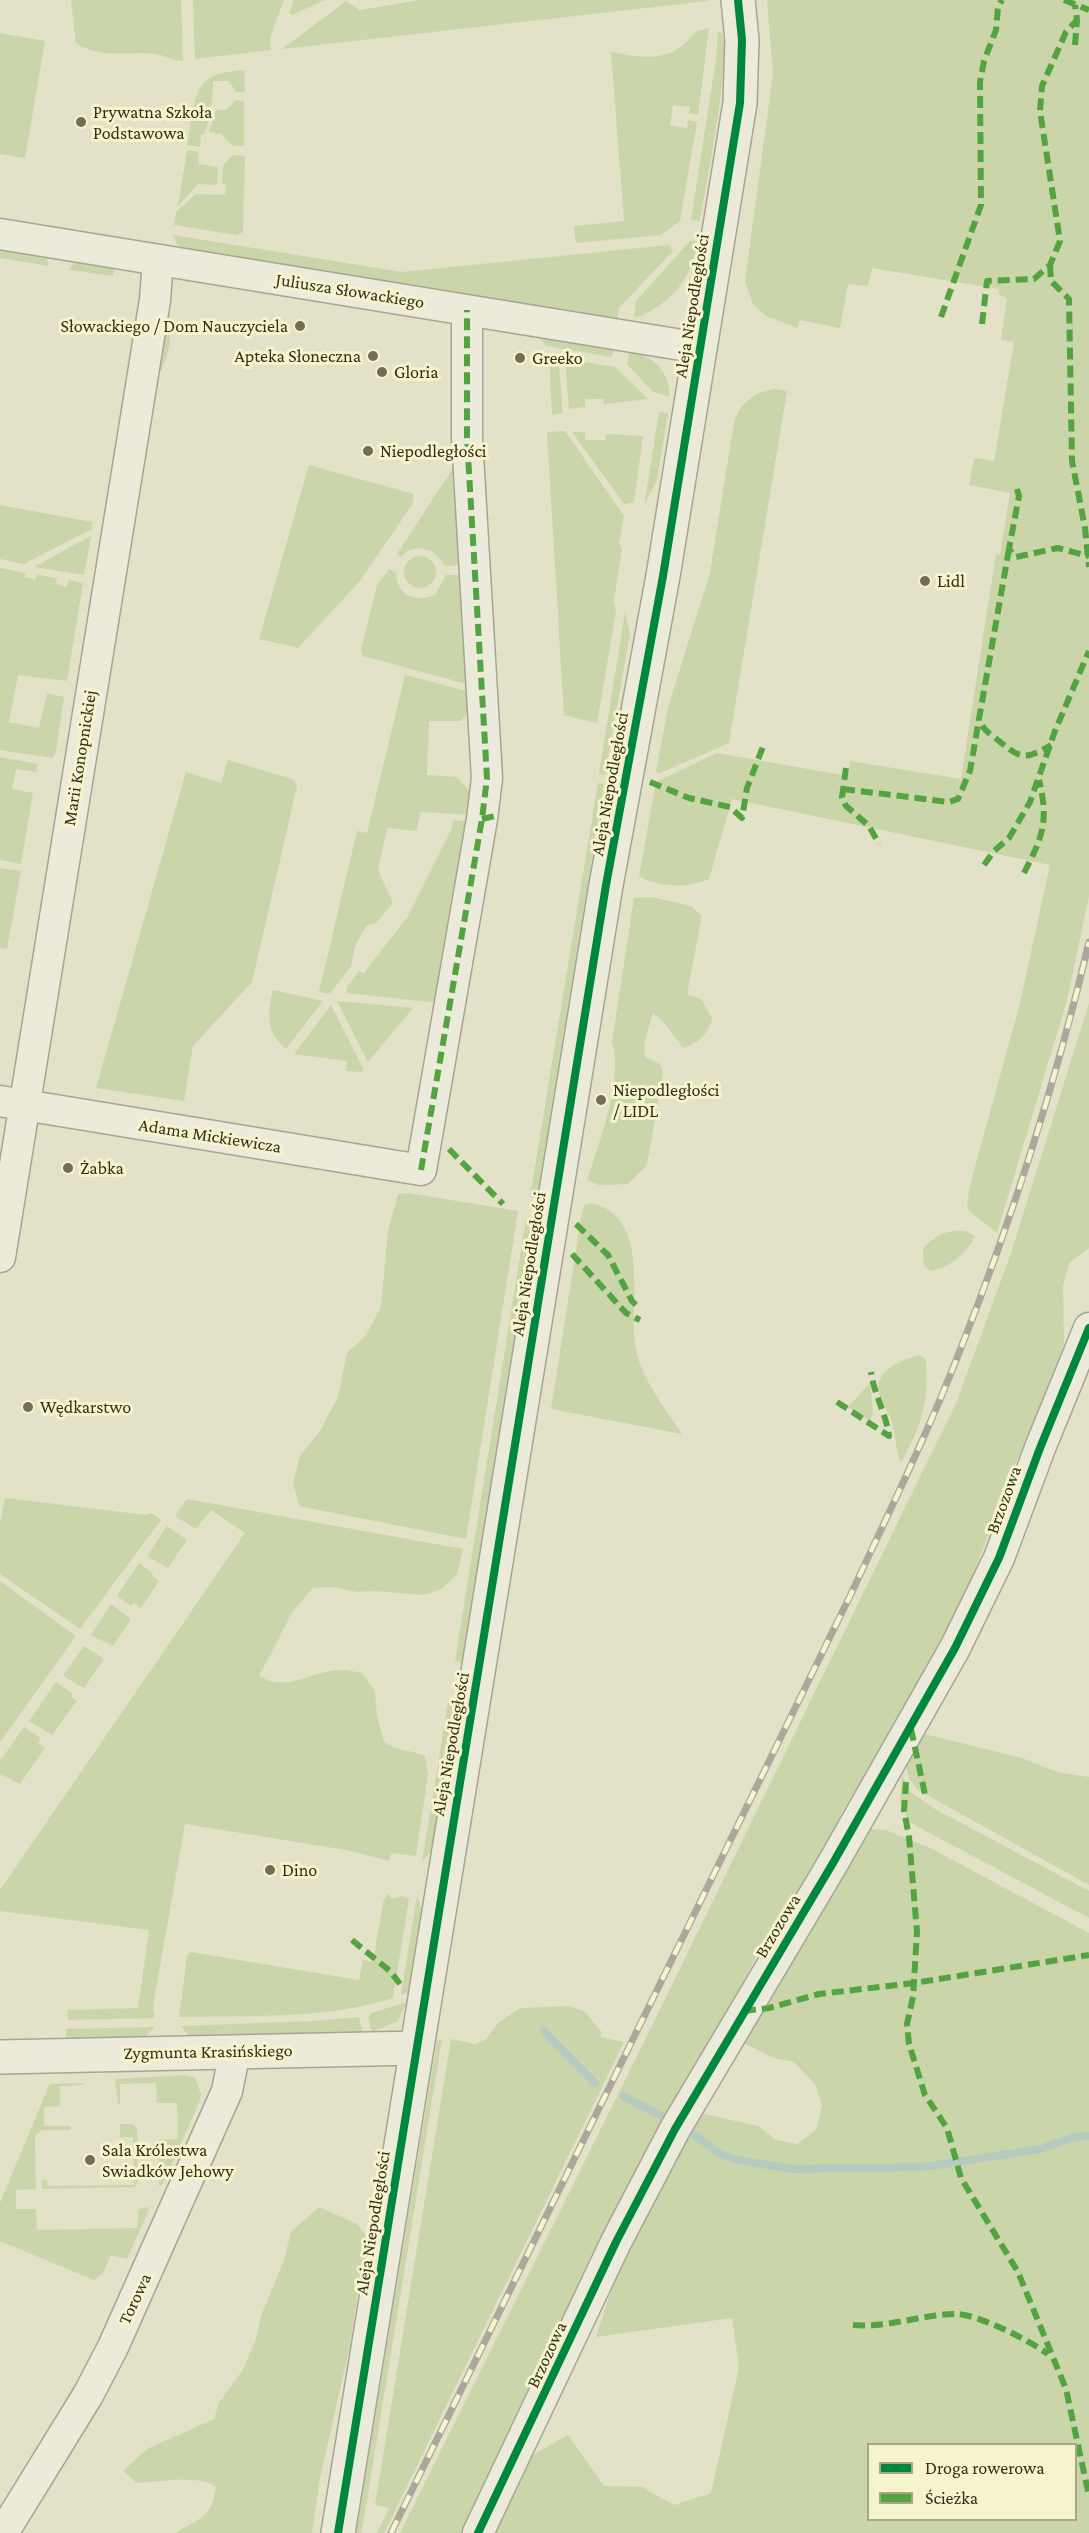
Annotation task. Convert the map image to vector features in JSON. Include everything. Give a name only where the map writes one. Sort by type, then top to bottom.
[{"type":"street","name":"Aleja Niepodległości","points":[[338,2533],[606,885],[663,576],[740,103],[742,69],[738,0]]},
{"type":"street","name":"Juliusza Słowackiego","points":[[0,234],[700,348]]},
{"type":"street","name":"Marii Konopnickiej","points":[[0,1257],[12,1103],[155,300],[159,260]]},
{"type":"street","name":"Adama Mickiewicza","points":[[12,1103],[421,1170],[482,819],[487,778],[467,438],[467,310]]},
{"type":"street","name":"Brzozowa","points":[[478,2533],[616,2242],[675,2129],[833,1863],[955,1648],[999,1558],[1042,1441],[1089,1328]]},
{"type":"street","name":"Zygmunta Krasińskiego","points":[[0,2057],[416,2048]]},
{"type":"street","name":"Torowa","points":[[3,2533],[88,2395],[113,2347],[227,2091],[235,2051]]},
{"type":"green space","points":[[71,0],[181,0],[183,61],[156,54],[105,53],[85,48],[76,43]]},
{"type":"green space","points":[[193,0],[284,0],[270,38],[271,50],[195,59]]},
{"type":"green space","points":[[294,0],[325,0],[292,15],[289,13]]},
{"type":"green space","points":[[420,0],[708,1],[282,49],[346,1],[360,10]]},
{"type":"green space","points":[[767,0],[1089,0],[1089,896],[1067,1000],[997,1233],[967,1209],[969,1189],[1020,1003],[1050,865],[732,799],[709,879],[692,884],[665,885],[639,876],[656,782],[717,753],[848,776],[850,761],[961,779],[996,554],[1000,555],[1010,493],[969,485],[974,458],[994,461],[1014,342],[1001,340],[1007,299],[999,294],[999,289],[872,268],[868,286],[848,284],[840,328],[800,320],[797,328],[766,316],[753,304],[745,281],[773,74]]},
{"type":"green space","points":[[709,28],[698,115],[689,113],[690,107],[673,105],[670,125],[687,128],[688,120],[697,122],[680,221],[661,235],[576,243],[574,226],[624,221],[611,52],[647,57],[665,55],[682,46],[695,33]]},
{"type":"green space","points":[[718,31],[722,34],[724,47],[717,124],[700,221],[691,220],[716,59]]},
{"type":"green space","points":[[0,33],[45,41],[25,158],[0,154]]},
{"type":"green space","points":[[244,70],[245,92],[236,92],[229,81],[213,81],[212,105],[193,114],[198,92],[208,79],[223,73]]},
{"type":"green space","points":[[236,100],[244,101],[244,146],[233,146],[221,134],[209,132],[216,110],[226,110]]},
{"type":"green space","points":[[212,111],[204,135],[201,135],[200,147],[187,145],[191,121]]},
{"type":"green space","points":[[187,150],[199,152],[198,164],[218,167],[217,185],[198,184],[178,206]]},
{"type":"green space","points":[[233,155],[245,156],[243,232],[237,235],[174,225],[176,212],[196,194],[225,195],[226,185],[222,184],[223,165]]},
{"type":"green space","points":[[173,235],[402,272],[669,245],[673,251],[619,308],[617,319],[185,249],[177,244]]},
{"type":"green space","points":[[690,241],[698,241],[692,263],[683,281],[662,304],[641,316],[634,317],[636,301]]},
{"type":"green space","points":[[0,249],[46,256],[49,266],[0,258]]},
{"type":"green space","points":[[75,261],[107,265],[114,269],[113,276],[69,270]]},
{"type":"green space","points":[[165,311],[168,311],[170,318],[171,333],[169,349],[161,371],[156,366]]},
{"type":"green space","points":[[538,336],[614,349],[612,357],[546,346]]},
{"type":"green space","points":[[630,351],[647,357],[659,366],[667,380],[670,397],[653,392],[627,364]]},
{"type":"green space","points":[[549,357],[555,358],[559,365],[563,413],[552,415]]},
{"type":"green space","points":[[567,359],[615,367],[648,399],[604,404],[603,399],[585,399],[585,407],[569,409],[565,363]]},
{"type":"green space","points":[[775,389],[787,391],[729,743],[658,774],[656,771],[668,707],[710,573],[734,422],[740,409],[749,399]]},
{"type":"green space","points":[[659,412],[668,413],[657,480],[644,506]]},
{"type":"green space","points":[[565,431],[624,516],[619,544],[622,549],[614,600],[616,612],[597,723],[564,715],[547,432]]},
{"type":"green space","points":[[572,432],[585,432],[585,440],[605,440],[606,434],[643,436],[634,502],[624,504]]},
{"type":"green space","points":[[459,459],[464,565],[445,566],[431,551],[419,548],[401,557],[397,554]]},
{"type":"green space","points":[[309,465],[414,494],[412,505],[359,582],[298,648],[259,639]]},
{"type":"green space","points":[[0,505],[92,522],[92,529],[24,564],[0,559]]},
{"type":"green space","points":[[91,536],[84,575],[34,567]]},
{"type":"green space","points":[[420,556],[431,561],[436,572],[431,583],[420,588],[409,583],[404,572],[409,561]]},
{"type":"green space","points":[[0,568],[26,573],[25,577],[35,580],[37,575],[57,578],[56,584],[66,587],[69,580],[83,583],[67,681],[18,675],[9,722],[39,728],[47,693],[64,697],[56,752],[52,758],[0,750]]},
{"type":"green space","points":[[389,569],[396,573],[399,587],[403,592],[421,598],[435,595],[446,575],[466,575],[478,687],[363,656],[361,650],[377,585]]},
{"type":"green space","points":[[625,612],[630,633],[605,775],[599,774]]},
{"type":"green space","points":[[405,675],[478,694],[472,709],[461,721],[429,721],[427,775],[457,777],[478,801],[478,815],[421,812],[416,831],[387,828],[378,870],[393,903],[376,923],[366,926],[355,946],[351,966],[330,994],[319,992],[357,831],[367,833]]},
{"type":"green space","points":[[0,757],[38,764],[36,772],[16,769],[12,789],[33,793],[21,864],[0,860]]},
{"type":"green space","points":[[228,760],[294,780],[297,786],[252,982],[193,1046],[184,1101],[96,1088],[186,772],[221,783]]},
{"type":"green space","points":[[598,783],[604,784],[537,1198],[530,1197]]},
{"type":"green space","points":[[453,820],[474,823],[439,1003],[346,993],[347,987],[359,971],[364,973],[408,916],[452,828]]},
{"type":"green space","points":[[0,868],[21,871],[7,949],[0,948]]},
{"type":"green space","points":[[651,897],[691,906],[702,916],[687,994],[701,999],[712,1018],[702,1037],[683,1048],[663,1021],[653,1013],[644,1044],[645,1057],[660,1064],[663,1073],[647,1165],[628,1184],[599,1185],[587,1180],[613,1092],[615,1057],[612,1042],[634,898]]},
{"type":"green space","points":[[273,990],[323,1001],[286,1049],[279,1043],[270,1022]]},
{"type":"green space","points":[[337,1001],[413,1008],[368,1062]]},
{"type":"green space","points":[[1089,1003],[1089,1248],[1070,1262],[1063,1284],[1064,1344],[1055,1372],[1012,1471],[976,1567],[940,1647],[883,1747],[843,1810],[822,1855],[755,1959],[490,2473],[463,2533],[400,2533],[645,2040],[957,1401],[1011,1253]]},
{"type":"green space","points":[[331,1005],[364,1070],[361,1072],[346,1071],[347,1061],[294,1054]]},
{"type":"green space","points":[[408,1193],[518,1211],[466,1539],[299,1506],[293,1483],[300,1456],[320,1431],[338,1397],[347,1353],[366,1335],[381,1307],[388,1231],[398,1194]]},
{"type":"green space","points":[[591,1203],[610,1211],[623,1225],[630,1243],[634,1264],[634,1330],[639,1360],[655,1393],[682,1434],[551,1409],[581,1218],[584,1206]]},
{"type":"green space","points":[[526,1219],[535,1220],[462,1662],[455,1661]]},
{"type":"green space","points":[[966,1231],[975,1236],[968,1248],[957,1259],[937,1270],[930,1271],[924,1265],[923,1249],[932,1240],[947,1232]]},
{"type":"green space","points":[[919,1355],[925,1358],[927,1372],[923,1412],[914,1437],[901,1462],[893,1425],[880,1398],[878,1386],[884,1373],[890,1368]]},
{"type":"green space","points":[[870,1383],[873,1412],[870,1421],[848,1407]]},
{"type":"green space","points":[[5,1498],[146,1515],[151,1513],[161,1520],[80,1629],[0,1574],[0,1524]]},
{"type":"green space","points":[[187,1499],[463,1549],[457,1574],[443,1588],[424,1595],[357,1592],[333,1587],[313,1588],[293,1611],[259,1676],[280,1683],[332,1671],[345,1670],[362,1673],[375,1691],[377,1716],[384,1742],[425,1756],[428,1775],[416,1856],[391,1853],[389,1861],[346,1850],[185,1824],[153,2006],[155,2018],[68,2020],[67,2010],[138,2008],[149,1930],[0,1911],[0,1890],[245,1533],[211,1510],[196,1529],[175,1516]]},
{"type":"green space","points":[[167,1526],[187,1540],[168,1568],[147,1556]]},
{"type":"green space","points":[[139,1563],[153,1573],[152,1575],[159,1581],[141,1608],[134,1603],[131,1606],[117,1596]]},
{"type":"green space","points":[[0,1581],[76,1636],[0,1742]]},
{"type":"green space","points":[[111,1604],[131,1619],[113,1646],[91,1635]]},
{"type":"green space","points":[[84,1646],[104,1659],[84,1688],[63,1676]]},
{"type":"green space","points":[[56,1682],[73,1694],[71,1697],[77,1701],[52,1735],[29,1721]]},
{"type":"green space","points":[[448,1703],[456,1704],[432,1850],[422,1862]]},
{"type":"green space","points":[[24,1727],[41,1738],[38,1743],[45,1748],[20,1784],[0,1774],[0,1761]]},
{"type":"green space","points":[[920,1733],[1022,1758],[1057,1772],[1089,1777],[1089,1885],[918,1790],[909,1779],[904,1760]]},
{"type":"green space","points":[[902,1775],[911,1792],[935,1809],[1089,1891],[1089,1918],[909,1822],[900,1802]]},
{"type":"green space","points":[[869,1829],[886,1830],[932,1849],[1089,1933],[1089,2533],[473,2533],[524,2460],[568,2435],[604,2486],[642,2487],[674,2505],[711,2493],[739,2368],[732,2318],[596,2337],[615,2279],[667,2160],[691,2120],[704,2114],[758,2126],[776,2140],[797,2144],[816,2130],[822,2105],[815,2084],[794,2062],[774,2058],[745,2044],[741,2034]]},
{"type":"green space","points":[[387,1894],[393,1899],[402,1896],[409,1899],[393,1998],[367,2005],[314,2013],[179,2017],[187,1956],[191,1952],[359,1980],[363,1960],[373,1962],[383,1903]]},
{"type":"green space","points":[[417,1896],[422,1910],[409,1993],[401,1995]]},
{"type":"green space","points":[[407,2002],[398,2021],[372,2032],[368,2018],[371,2013]]},
{"type":"green space","points":[[570,2006],[585,2012],[601,2031],[601,2037],[624,2042],[384,2533],[377,2533],[389,2508],[375,2505],[451,2039],[475,2044],[486,2039],[498,2023],[520,2008]]},
{"type":"green space","points":[[359,2017],[363,2033],[196,2038],[187,2034],[181,2026],[315,2021]]},
{"type":"green space","points":[[155,2027],[144,2038],[66,2041],[66,2029]]},
{"type":"green space","points":[[442,2039],[364,2519],[361,2533],[356,2533],[437,2041]]},
{"type":"green space","points":[[185,2075],[195,2078],[201,2094],[199,2103],[163,2184],[159,2186],[158,2140],[178,2139],[177,2103],[157,2103],[156,2083],[120,2084],[120,2104],[118,2104],[115,2079]]},
{"type":"green space","points":[[84,2083],[83,2085],[60,2086],[60,2106],[44,2107],[44,2126],[71,2126],[71,2130],[42,2130],[35,2136],[36,2189],[16,2190],[16,2209],[36,2209],[37,2230],[137,2228],[139,2209],[150,2207],[127,2259],[111,2255],[103,2273],[94,2280],[0,2241],[0,2203],[50,2084]]},
{"type":"green space","points":[[120,2124],[133,2124],[137,2129],[138,2182],[135,2187],[42,2189],[42,2180],[47,2180],[48,2186],[134,2185],[133,2137],[120,2137]]},
{"type":"green space","points":[[319,2207],[357,2224],[366,2236],[350,2345],[320,2478],[312,2533],[176,2533],[207,2512],[214,2498],[216,2487],[209,2483],[190,2480],[137,2483],[123,2471],[147,2449],[214,2419],[219,2403],[242,2371],[255,2342],[261,2316],[284,2260],[291,2232]]},
{"type":"waterway","points":[[544,2031],[595,2083]]},
{"type":"waterway","points":[[623,2096],[668,2119]]},
{"type":"waterway","points":[[688,2130],[720,2154],[739,2160],[791,2169],[924,2167],[1040,2149],[1074,2137],[1089,2136]]},
{"type":"railway","points":[[391,2533],[851,1594],[934,1414],[997,1252],[1032,1150],[1089,942]]},
{"type":"marked path","points":[[941,317],[981,205],[980,82],[984,61],[996,30],[998,7],[1002,0]]},
{"type":"marked path","points":[[1064,0],[1089,10]]},
{"type":"marked path","points":[[1075,5],[1077,20],[1075,45]]},
{"type":"marked path","points":[[982,324],[987,281],[1034,279],[1050,265],[1060,241],[1040,111],[1042,86],[1066,32],[1077,20]]},
{"type":"marked path","points":[[1050,265],[1051,281],[1069,299],[1072,461],[1085,528],[1089,567]]},
{"type":"marked path","points":[[421,1170],[482,819],[487,778],[467,438],[467,310]]},
{"type":"marked path","points":[[1017,489],[1019,496],[1009,549],[1016,557],[1058,548],[1089,556]]},
{"type":"marked path","points":[[1009,549],[979,719],[989,733],[1015,753],[1033,754],[1051,745]]},
{"type":"marked path","points":[[984,865],[994,851],[1009,838],[1030,802],[1055,731],[1089,651]]},
{"type":"marked path","points":[[843,789],[949,802],[958,799],[970,771],[979,719]]},
{"type":"marked path","points":[[650,782],[689,798],[730,807],[742,818],[747,788],[764,744]]},
{"type":"marked path","points":[[846,768],[842,797],[846,806],[869,826],[879,844]]},
{"type":"marked path","points":[[1024,873],[1036,849],[1044,818],[1039,780]]},
{"type":"marked path","points":[[482,819],[495,816]]},
{"type":"marked path","points":[[449,1149],[503,1204]]},
{"type":"marked path","points":[[576,1224],[608,1255],[632,1301],[640,1309]]},
{"type":"marked path","points":[[572,1254],[626,1313],[640,1320]]},
{"type":"marked path","points":[[837,1402],[889,1436],[871,1372]]},
{"type":"marked path","points":[[911,1729],[926,1799]]},
{"type":"marked path","points":[[906,1782],[904,1810],[909,1837],[917,1932],[913,1997],[907,2024],[909,2044],[925,2095],[947,2128],[961,2178],[1018,2272],[1066,2389],[1089,2496]]},
{"type":"marked path","points":[[352,1940],[390,1971],[400,1984]]},
{"type":"marked path","points":[[744,2011],[769,2008],[819,1994],[914,1983],[1089,1955]]},
{"type":"marked path","points":[[853,2325],[879,2325],[941,2315],[964,2315],[1003,2329],[1048,2354]]},
{"type":"cycle path","points":[[338,2533],[606,885],[663,576],[740,103],[742,40],[738,0]]},
{"type":"cycle path","points":[[478,2533],[616,2242],[675,2129],[833,1863],[955,1648],[999,1558],[1040,1448],[1089,1328]]},
{"type":"place","name":"Prywatna Szkoła Podstawowa","points":[[81,122]]},
{"type":"place","name":"Słowackiego / Dom Nauczyciela","points":[[300,326]]},
{"type":"place","name":"Apteka Słoneczna","points":[[373,356]]},
{"type":"place","name":"Greeko","points":[[520,358]]},
{"type":"place","name":"Gloria","points":[[382,372]]},
{"type":"place","name":"Niepodległości","points":[[368,451]]},
{"type":"place","name":"Lidl","points":[[925,581]]},
{"type":"place","name":"Niepodległości / LIDL","points":[[601,1100]]},
{"type":"place","name":"Żabka","points":[[68,1168]]},
{"type":"place","name":"Wędkarstwo","points":[[28,1407]]},
{"type":"place","name":"Dino","points":[[270,1870]]},
{"type":"place","name":"Sala Królestwa Swiadków Jehowy","points":[[90,2160]]}]
